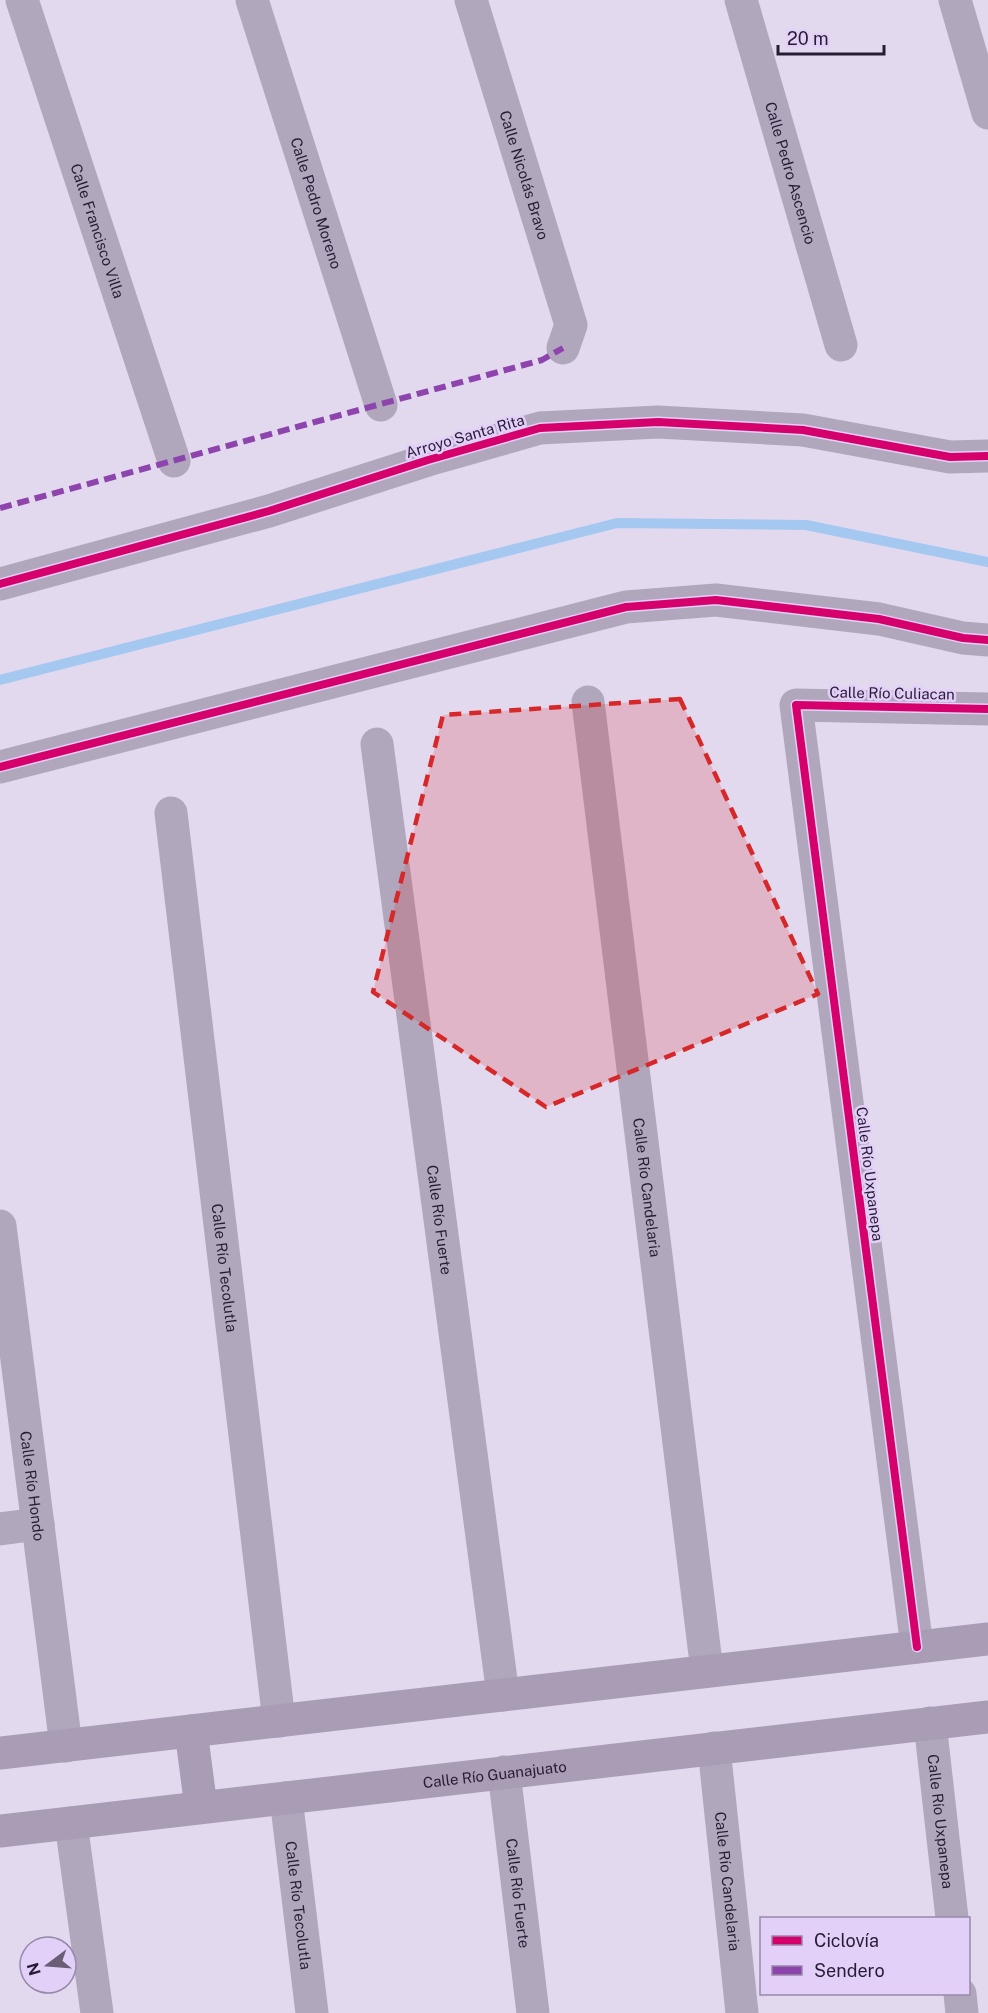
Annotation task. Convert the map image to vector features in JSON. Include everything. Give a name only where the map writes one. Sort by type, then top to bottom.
[{"type":"street","name":"Calle Francisco Villa","points":[[22,0],[174,461]]},
{"type":"street","name":"Calle Pedro Moreno","points":[[252,0],[381,405]]},
{"type":"street","name":"Calle Nicolás Bravo","points":[[471,0],[571,325],[563,348]]},
{"type":"street","name":"Calle Pedro Ascencio","points":[[741,0],[841,345]]},
{"type":"street","points":[[956,0],[988,113]]},
{"type":"street","name":"Arroyo Santa Rita","points":[[0,584],[270,512],[428,460],[540,428],[658,422],[803,430],[950,457],[988,456]]},
{"type":"street","points":[[0,767],[626,607],[716,600],[879,619],[963,638],[988,640]]},
{"type":"street","name":"Calle Río Candelaria","points":[[588,702],[707,1671]]},
{"type":"street","name":"Calle Río Culiacan","points":[[796,705],[988,709]]},
{"type":"street","name":"Calle Río Uxpanepa","points":[[796,705],[917,1647]]},
{"type":"street","name":"Calle Río Fuerte","points":[[377,744],[503,1695]]},
{"type":"street","name":"Calle Río Tecolutla","points":[[171,813],[279,1721]]},
{"type":"street","name":"Calle Río Hondo","points":[[0,1226],[66,1746]]},
{"type":"street","points":[[0,1529],[38,1524]]},
{"type":"street","points":[[0,1753],[988,1639]]},
{"type":"street","name":"Calle Río Guanajuato","points":[[0,1831],[988,1717]]},
{"type":"street","name":"Calle Río Uxpanepa","points":[[930,1723],[952,1917]]},
{"type":"street","points":[[191,1731],[201,1807]]},
{"type":"street","name":"Calle Río Candelaria","points":[[714,1748],[742,2013]]},
{"type":"street","name":"Calle Río Fuerte","points":[[504,1772],[533,2013]]},
{"type":"street","name":"Calle Río Tecolutla","points":[[286,1798],[312,2013]]},
{"type":"street","points":[[71,1823],[97,2013]]},
{"type":"street","points":[[960,1995],[962,2013]]},
{"type":"highlighted area","points":[[680,699],[818,994],[546,1107],[373,992],[443,715]]},
{"type":"waterway","name":"Arroyo Santa Rita","points":[[0,680],[617,523],[806,525],[988,562]]},
{"type":"marked path","points":[[0,508],[542,360],[563,348]]},
{"type":"cycle path","points":[[0,584],[269,511],[428,460],[540,428],[658,422],[803,430],[950,457],[988,456]]},
{"type":"cycle path","points":[[0,767],[626,607],[716,600],[879,619],[963,638],[988,640]]},
{"type":"cycle path","points":[[917,1647],[796,705],[988,709]]}]
